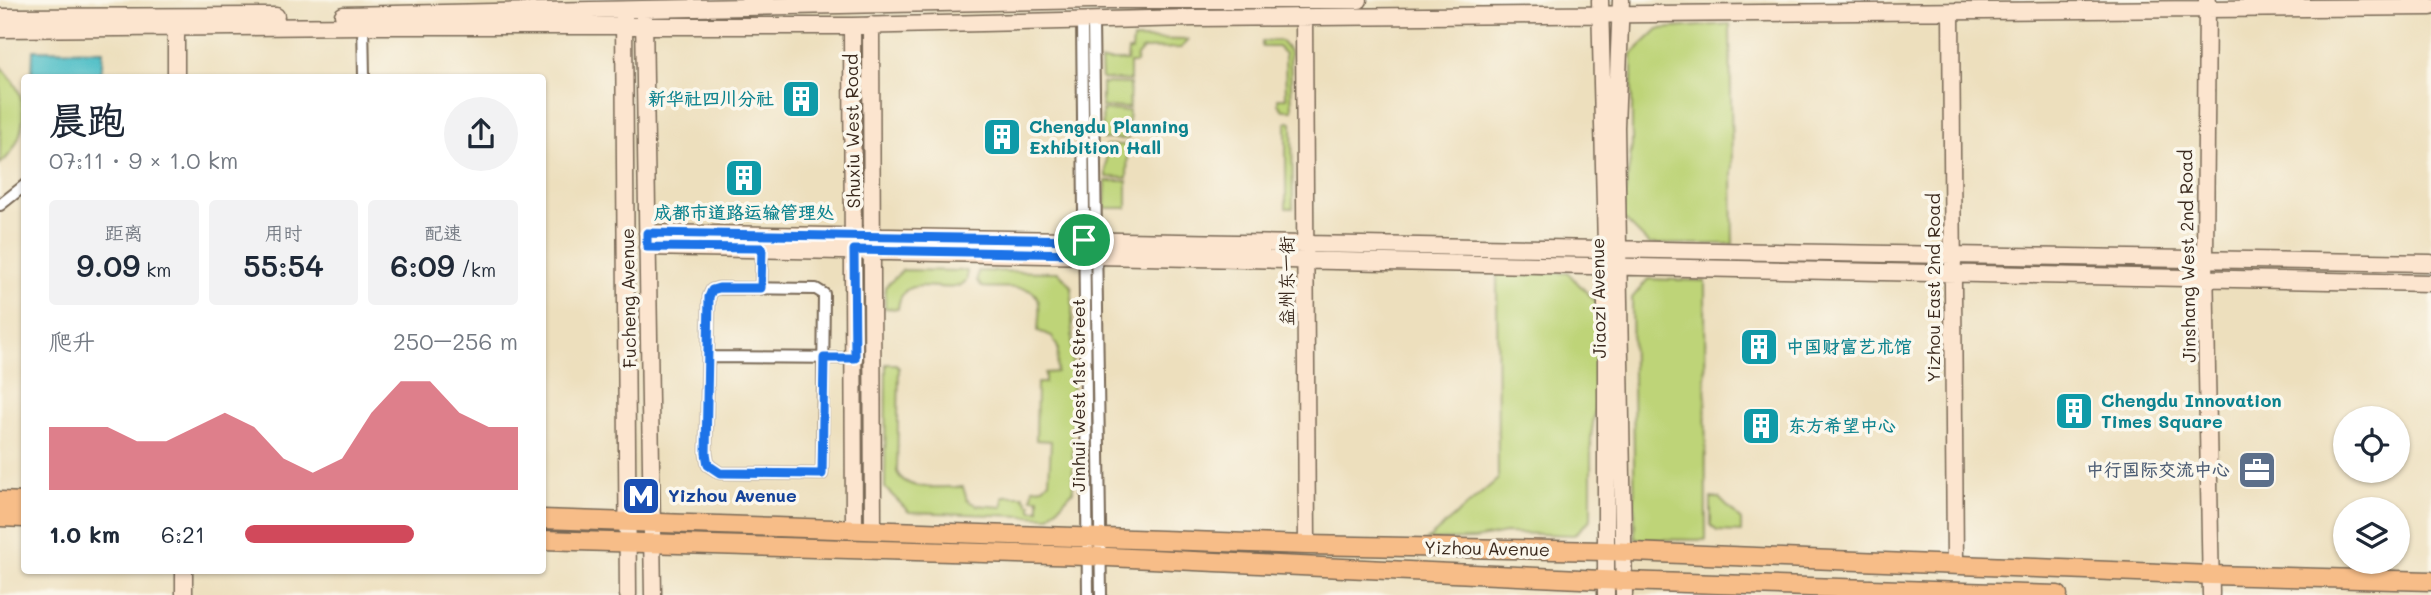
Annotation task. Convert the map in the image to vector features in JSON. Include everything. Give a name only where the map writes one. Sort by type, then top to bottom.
[{"type":"main road","points":[[0,501],[21,502]]},
{"type":"main road","points":[[0,517],[21,518]]},
{"type":"main road","name":"Yizhou Avenue","points":[[546,519],[1307,545],[1615,552],[2431,581]]},
{"type":"main road","name":"Yizhou Avenue","points":[[546,540],[1093,557],[1615,588],[2058,595]]},
{"type":"street","name":"Jinhui West 1st Street","points":[[1081,0],[1087,22],[1093,557]]},
{"type":"street","name":"Jinhui West 1st Street","points":[[1087,22],[1094,0]]},
{"type":"street","points":[[0,29],[363,20],[624,5],[1359,0]]},
{"type":"street","name":"Fucheng Avenue","points":[[624,5],[628,595]]},
{"type":"street","name":"Fucheng Avenue","points":[[644,5],[653,595]]},
{"type":"street","points":[[0,18],[176,23],[275,8],[363,20],[624,27],[871,26],[1304,18],[1600,7],[1951,12],[2207,5],[2431,7]]},
{"type":"street","name":"Jinshang West 2nd Road","points":[[2207,5],[2205,259],[2211,595]]},
{"type":"street","name":"Jiaozi Avenue","points":[[1600,7],[1612,258],[1615,588]]},
{"type":"street","name":"Jiaozi Avenue","points":[[1612,258],[1620,7]]},
{"type":"street","name":"Yizhou East 2nd Road","points":[[1951,12],[1955,564]]},
{"type":"street","name":"益州东一街","points":[[1304,18],[1307,545]]},
{"type":"street","points":[[363,20],[364,74]]},
{"type":"street","points":[[176,23],[176,74]]},
{"type":"street","name":"Shuxiu West Road","points":[[852,26],[855,530]]},
{"type":"street","name":"Shuxiu West Road","points":[[871,26],[874,243],[873,530]]},
{"type":"street","points":[[0,205],[21,188]]},
{"type":"street","points":[[647,240],[762,248],[854,243]]},
{"type":"street","points":[[647,240],[1612,258],[1953,272],[2431,283]]},
{"type":"street","points":[[761,288],[762,248]]},
{"type":"street","points":[[1612,258],[1953,255],[2431,263]]},
{"type":"street","points":[[816,289],[824,294],[822,474],[720,473],[708,465],[708,357],[709,297],[712,290],[816,289]]},
{"type":"street","points":[[708,357],[855,358]]},
{"type":"street","points":[[1088,595],[1093,557]]},
{"type":"street","points":[[1093,557],[1101,595]]},
{"type":"street","points":[[184,574],[184,595]]},
{"type":"green space","points":[[1730,24],[1733,244],[1649,244],[1622,217],[1632,145],[1632,54],[1658,29]]},
{"type":"green space","points":[[1133,39],[1188,40],[1181,48],[1143,49],[1137,56],[1136,63],[1130,63],[1130,81],[1102,79],[1101,61],[1127,61],[1128,51],[1132,51]]},
{"type":"green space","points":[[1262,41],[1281,41],[1290,52],[1292,110],[1283,110],[1278,104],[1278,98],[1286,98],[1285,54],[1278,47],[1262,47]]},
{"type":"green space","points":[[0,66],[18,89],[21,98],[21,130],[12,151],[0,164]]},
{"type":"green space","points":[[1102,83],[1130,84],[1129,108],[1102,107]]},
{"type":"green space","points":[[1102,110],[1129,111],[1128,139],[1103,139]]},
{"type":"green space","points":[[1288,122],[1292,122],[1293,208],[1286,208]]},
{"type":"green space","points":[[1106,145],[1128,145],[1127,178],[1106,177]]},
{"type":"green space","points":[[1106,181],[1127,181],[1127,208],[1105,208]]},
{"type":"green space","points":[[903,270],[967,271],[967,280],[950,288],[917,286],[908,289],[901,296],[898,309],[885,308],[885,287]]},
{"type":"green space","points":[[978,271],[1059,272],[1072,287],[1073,491],[1049,517],[909,512],[885,488],[886,364],[896,364],[899,368],[897,472],[902,479],[917,486],[963,487],[967,500],[976,505],[1003,507],[1003,496],[1024,496],[1028,504],[1031,504],[1031,510],[1039,510],[1039,498],[1032,498],[1033,488],[1043,487],[1049,481],[1051,441],[1036,440],[1037,383],[1045,383],[1045,373],[1057,372],[1058,348],[1052,336],[1038,331],[1039,304],[1033,293],[1021,288],[982,287],[977,281]]},
{"type":"green space","points":[[1497,273],[1568,273],[1597,303],[1599,385],[1591,436],[1591,519],[1574,535],[1505,533],[1475,539],[1427,540],[1498,479]]},
{"type":"green space","points":[[1648,279],[1705,281],[1706,540],[1635,539],[1632,298]]},
{"type":"green space","points":[[1711,498],[1719,498],[1741,520],[1741,532],[1717,531],[1711,525]]},
{"type":"water","points":[[33,50],[103,51],[101,74],[32,74]]},
{"type":"place","name":"新华社四川分社","points":[[801,99]]},
{"type":"place","name":"Chengdu Planning Exhibition Hall","points":[[1002,137]]},
{"type":"place","name":"成都市道路运输管理处","points":[[744,178]]},
{"type":"place","name":"中国财富艺术馆","points":[[1759,347]]},
{"type":"place","name":"Chengdu Innovation Times Square","points":[[2074,411]]},
{"type":"place","name":"东方希望中心","points":[[1761,426]]},
{"type":"place","name":"中行国际交流中心","points":[[2257,470]]},
{"type":"place","name":"Yizhou Avenue","points":[[641,496]]},
{"type":"route","points":[[647,233],[1084,240],[1084,254],[854,250],[855,358],[824,358],[822,474],[720,473],[708,465],[709,297],[712,290],[719,288],[761,288],[762,248],[647,247],[647,233]]}]
